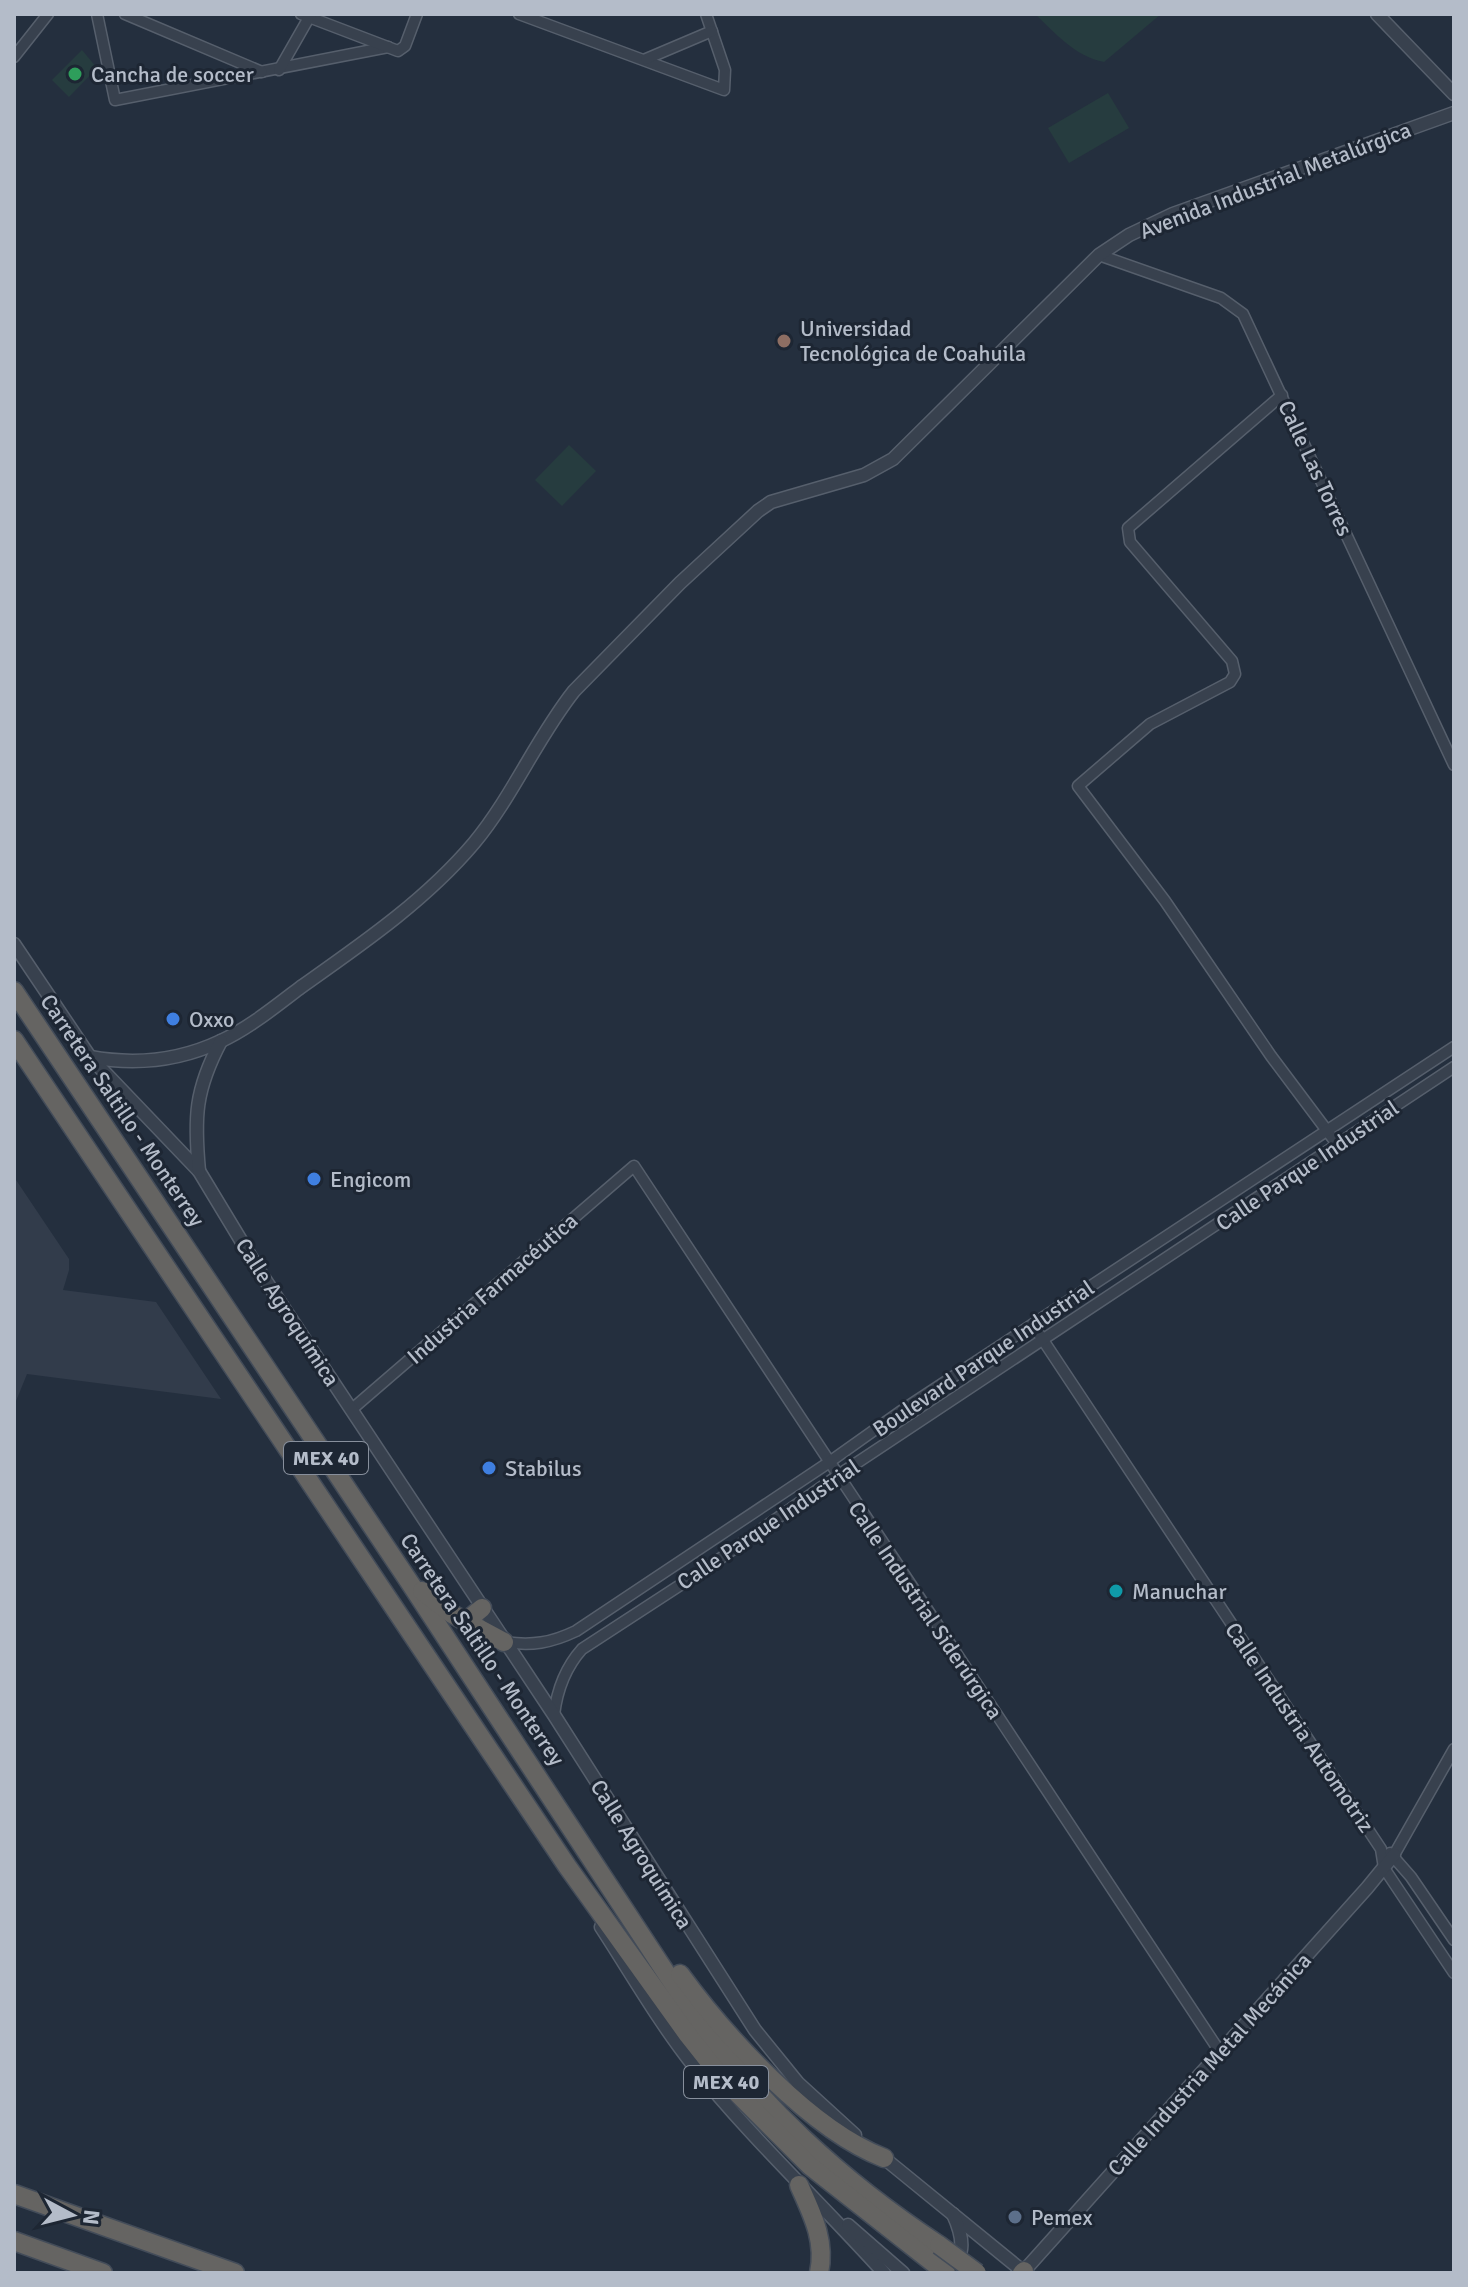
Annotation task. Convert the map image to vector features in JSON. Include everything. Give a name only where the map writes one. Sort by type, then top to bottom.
[{"type":"highway","name":"Carretera Saltillo - Monterrey","points":[[14,991],[410,1583],[691,2011],[763,2101],[843,2177],[933,2252],[947,2273]]},
{"type":"highway","name":"Carretera Saltillo - Monterrey","points":[[14,1040],[567,1866],[722,2078],[810,2166],[933,2252],[977,2273]]},
{"type":"highway","points":[[410,1583],[465,1622],[504,1642]]},
{"type":"highway","points":[[465,1622],[482,1608]]},
{"type":"highway","points":[[636,1925],[657,1941],[721,2026],[773,2077],[836,2132],[862,2150],[884,2158]]},
{"type":"highway","points":[[799,2185],[819,2234],[819,2273]]},
{"type":"highway","points":[[14,2194],[235,2273]]},
{"type":"highway","points":[[14,2241],[103,2273]]},
{"type":"street","points":[[14,57],[48,14]]},
{"type":"street","points":[[97,14],[115,100],[404,48],[417,14]]},
{"type":"street","points":[[125,14],[264,73]]},
{"type":"street","points":[[519,14],[724,90],[725,70],[706,14]]},
{"type":"street","points":[[1377,14],[1454,94]]},
{"type":"street","points":[[279,70],[307,15],[393,49]]},
{"type":"street","points":[[646,59],[712,31]]},
{"type":"street","name":"Avenida Industrial Metalúrgica","points":[[90,1057],[114,1061],[171,1058],[221,1041],[342,958],[444,876],[501,808],[554,718],[574,691],[680,583],[771,502],[864,475],[893,459],[1099,255],[1129,235],[1173,214],[1454,113]]},
{"type":"street","name":"Calle Las Torres","points":[[1099,255],[1221,298],[1237,307],[1249,325],[1454,765]]},
{"type":"street","points":[[1282,395],[1128,528],[1130,542],[1232,661],[1236,670],[1233,679],[1150,724],[1078,786],[1157,891],[1277,1065],[1337,1144]]},
{"type":"street","name":"Calle Agroquímica","points":[[14,944],[90,1057],[199,1171],[260,1272],[554,1715],[769,2050],[822,2107],[1024,2272]]},
{"type":"street","points":[[199,1171],[196,1114],[207,1072],[221,1041]]},
{"type":"street","name":"Boulevard Parque Industrial","points":[[504,1642],[526,1645],[555,1641],[589,1622],[904,1409],[1454,1047]]},
{"type":"street","name":"Calle Parque Industrial","points":[[554,1715],[560,1685],[574,1658],[599,1638],[711,1565],[837,1476],[1454,1067]]},
{"type":"street","name":"Industria Farmacéutica","points":[[351,1410],[634,1166]]},
{"type":"street","name":"Calle Industrial Siderúrgica","points":[[634,1166],[1220,2052]]},
{"type":"street","name":"Calle Industria Automotriz","points":[[1033,1325],[1388,1852],[1454,1940]]},
{"type":"street","points":[[701,1549],[711,1565]]},
{"type":"street","points":[[644,1585],[654,1601]]},
{"type":"street","points":[[589,1622],[599,1638]]},
{"type":"street","points":[[1388,1852],[1454,1749]]},
{"type":"street","name":"Calle Industria Metal Mecánica","points":[[1024,2272],[1384,1868],[1388,1852]]},
{"type":"street","points":[[567,1866],[572,1885],[681,2049],[799,2185],[884,2273]]},
{"type":"street","points":[[1384,1868],[1454,1973]]},
{"type":"street","points":[[947,2273],[956,2266],[962,2247],[960,2231],[952,2213]]},
{"type":"street","points":[[831,2216],[856,2231],[903,2273]]},
{"type":"shaded area","points":[[14,1177],[69,1259],[63,1290],[156,1302],[221,1399],[27,1374],[14,1406]]},
{"type":"green space","points":[[1035,14],[1161,14],[1104,62],[1075,50]]},
{"type":"green space","name":"Cancha de soccer","points":[[82,50],[97,68],[69,97],[52,80]]},
{"type":"green space","points":[[1108,93],[1129,128],[1069,163],[1048,128]]},
{"type":"green space","points":[[569,445],[596,471],[562,506],[535,480]]},
{"type":"place","name":"Cancha de soccer","points":[[75,74]]},
{"type":"place","name":"Universidad Tecnológica de Coahuila","points":[[784,341]]},
{"type":"place","name":"Oxxo","points":[[173,1019]]},
{"type":"place","name":"Engicom","points":[[314,1179]]},
{"type":"place","name":"Stabilus","points":[[489,1468]]},
{"type":"place","name":"Manuchar","points":[[1116,1591]]},
{"type":"place","name":"Pemex","points":[[1015,2217]]}]
